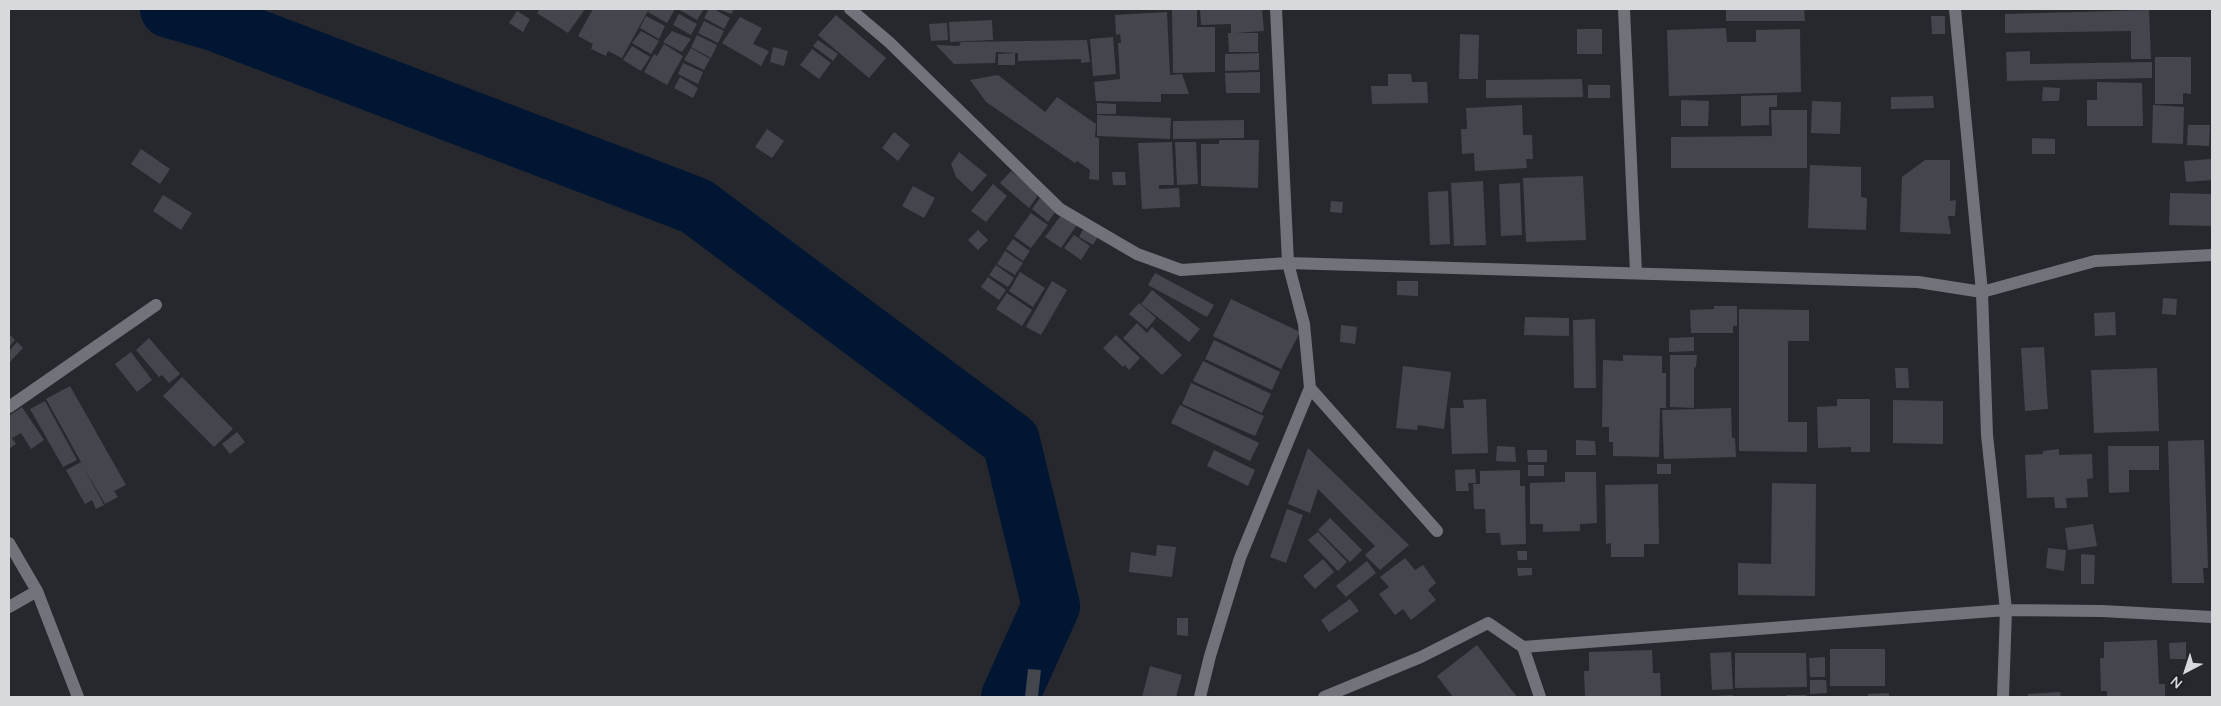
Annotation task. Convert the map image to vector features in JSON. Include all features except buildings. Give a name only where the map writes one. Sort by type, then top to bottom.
[{"type":"street","points":[[850,9],[889,42],[1060,209],[1137,254],[1181,270],[1288,263],[1636,272],[1918,282],[1982,292],[2095,261],[2212,255]]},
{"type":"street","points":[[1200,697],[1210,656],[1240,558],[1310,388],[1304,324],[1288,263],[1276,9]]},
{"type":"street","points":[[1624,9],[1636,272]]},
{"type":"street","points":[[1955,9],[1982,292],[1987,435],[2006,610],[2003,697]]},
{"type":"street","points":[[9,407],[156,306]]},
{"type":"street","points":[[1310,388],[1437,531]]},
{"type":"street","points":[[9,543],[37,591],[78,697]]},
{"type":"street","points":[[9,607],[37,591]]},
{"type":"street","points":[[1523,648],[2006,610],[2102,611],[2212,618]]},
{"type":"street","points":[[1324,697],[1421,657],[1488,624],[1523,648],[1540,697]]},
{"type":"waterway","points":[[169,9],[214,22],[696,206],[1011,441],[1051,606],[1010,697]]}]
